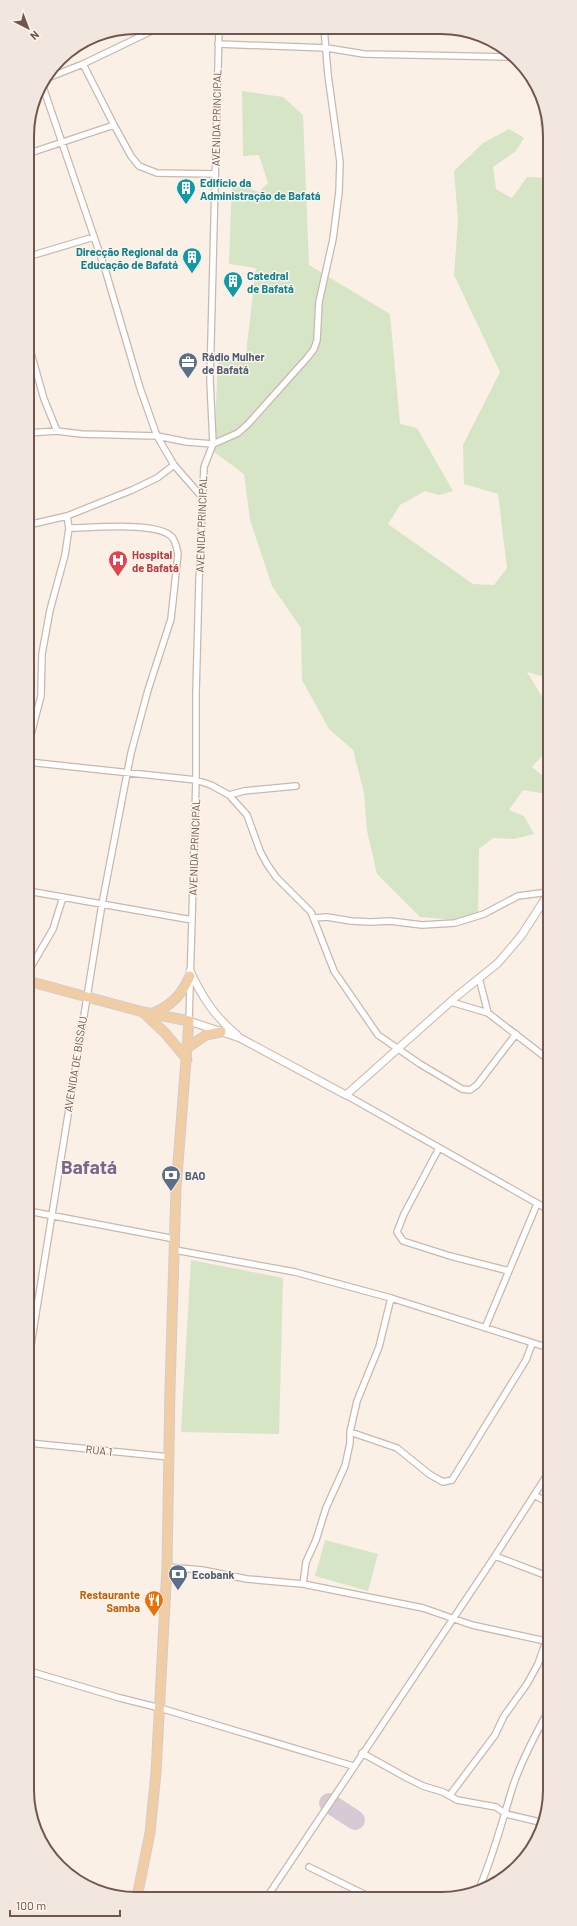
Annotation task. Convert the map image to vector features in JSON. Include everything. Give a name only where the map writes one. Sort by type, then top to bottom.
[{"type":"main road","points":[[147,1013],[164,1009],[173,1003],[186,986],[190,974]]},
{"type":"main road","points":[[34,983],[147,1013],[189,1021],[178,1156],[167,1567],[160,1708],[150,1833],[138,1892]]},
{"type":"main road","points":[[147,1013],[187,1059]]},
{"type":"main road","points":[[187,1048],[206,1035],[221,1032]]},
{"type":"street","points":[[54,76],[83,64],[142,34]]},
{"type":"street","name":"AVENIDA PRINCIPAL","points":[[189,1021],[196,780],[196,640],[204,467],[213,444],[210,380],[219,34]]},
{"type":"street","points":[[34,433],[57,431],[81,434],[157,436],[187,442],[213,444],[238,433],[248,424],[314,349],[317,340],[319,302],[332,239],[339,184],[340,162],[328,75],[325,34]]},
{"type":"street","points":[[218,44],[327,48],[364,54],[505,57]]},
{"type":"street","points":[[83,64],[114,126],[131,156],[139,166],[157,173],[215,174]]},
{"type":"street","points":[[45,92],[94,237],[140,388],[157,436],[174,465],[202,497]]},
{"type":"street","points":[[34,152],[114,126]]},
{"type":"street","points":[[34,255],[94,237]]},
{"type":"street","points":[[34,362],[44,399],[57,431]]},
{"type":"street","points":[[34,524],[67,516],[157,478],[174,465]]},
{"type":"street","points":[[34,723],[41,696],[42,654],[50,610],[65,554],[69,528],[67,516]]},
{"type":"street","name":"AVENIDA DE BISSAU","points":[[34,1326],[102,904],[128,773],[148,690],[170,619],[178,554],[172,537],[163,531],[149,527],[69,528]]},
{"type":"street","points":[[34,763],[196,780],[211,785],[229,795],[247,815],[260,851],[276,877],[311,912],[326,953],[345,988],[378,1036],[462,1089],[470,1090],[477,1085],[516,1034]]},
{"type":"street","points":[[229,795],[244,791],[296,786]]},
{"type":"street","points":[[34,892],[192,920]]},
{"type":"street","points":[[314,918],[327,917],[371,922],[390,921],[422,924],[455,923],[484,914],[518,896],[543,893]]},
{"type":"street","points":[[34,962],[53,929],[63,897]]},
{"type":"street","points":[[346,1095],[507,954],[543,901]]},
{"type":"street","points":[[190,974],[210,1009],[222,1023],[240,1038]]},
{"type":"street","points":[[479,978],[488,1013]]},
{"type":"street","points":[[451,1002],[488,1013],[543,1055]]},
{"type":"street","points":[[189,1021],[240,1038],[346,1095],[543,1207]]},
{"type":"street","points":[[439,1148],[404,1214],[397,1232],[399,1237],[403,1241],[450,1256],[509,1271]]},
{"type":"street","points":[[485,1328],[537,1204]]},
{"type":"street","points":[[34,1212],[175,1239]]},
{"type":"street","points":[[175,1250],[295,1272],[391,1298],[543,1347]]},
{"type":"street","points":[[303,1584],[306,1562],[316,1540],[326,1508],[345,1466],[350,1443],[350,1432],[357,1401],[378,1347],[391,1298]]},
{"type":"street","points":[[350,1432],[397,1448],[429,1474],[443,1482],[452,1480],[526,1360],[532,1344]]},
{"type":"street","name":"RUA 1","points":[[34,1444],[169,1457]]},
{"type":"street","points":[[270,1892],[543,1482]]},
{"type":"street","points":[[534,1496],[543,1500]]},
{"type":"street","points":[[495,1556],[543,1574]]},
{"type":"street","points":[[167,1567],[202,1570],[247,1579],[303,1584],[423,1608],[472,1625],[543,1641]]},
{"type":"street","points":[[450,1795],[495,1735],[504,1716],[527,1684],[543,1653]]},
{"type":"street","points":[[34,1672],[120,1698],[160,1708],[353,1766]]},
{"type":"street","points":[[481,1884],[506,1814],[513,1785],[533,1738],[543,1720]]},
{"type":"street","points":[[362,1753],[407,1778],[450,1795],[457,1800],[496,1807],[506,1814],[538,1821]]},
{"type":"street","points":[[309,1867],[360,1892]]},
{"type":"green space","points":[[242,91],[283,97],[303,115],[309,265],[390,314],[400,424],[417,428],[453,491],[439,495],[425,491],[400,505],[388,524],[473,584],[494,585],[507,568],[498,494],[464,484],[463,445],[500,372],[454,275],[458,220],[454,171],[483,143],[509,129],[524,138],[516,151],[493,167],[496,189],[512,198],[527,177],[543,178],[543,676],[527,672],[543,698],[543,755],[532,767],[543,776],[543,793],[523,790],[509,810],[524,816],[534,834],[514,839],[493,838],[479,849],[478,917],[457,920],[420,917],[377,874],[367,831],[364,793],[353,750],[329,729],[302,680],[301,628],[272,586],[250,520],[244,474],[214,452],[218,358],[245,362],[256,268],[229,264],[232,182],[259,192],[268,183],[259,155],[243,156]]},
{"type":"green space","points":[[541,118],[542,129],[540,126]]},
{"type":"green space","points":[[191,1260],[283,1278],[279,1434],[181,1432]]},
{"type":"green space","points":[[325,1540],[378,1554],[368,1591],[315,1576]]},
{"type":"taxiway","points":[[329,1803],[355,1820]]},
{"type":"place","name":"Edifício da Administração de Bafatá","points":[[186,205]]},
{"type":"place","name":"Direcção Regional da Educação de Bafatá","points":[[192,274]]},
{"type":"place","name":"Catedral de Bafatá","points":[[233,298]]},
{"type":"place","name":"Rádio Mulher de Bafatá","points":[[188,379]]},
{"type":"place","name":"Hospital de Bafatá","points":[[118,577]]},
{"type":"place","name":"BAO","points":[[171,1192]]},
{"type":"place","name":"Ecobank","points":[[178,1591]]},
{"type":"place","name":"Restaurante Samba","points":[[154,1617]]},
{"type":"district","name":"Bafatá","points":[[89,1166]]}]
